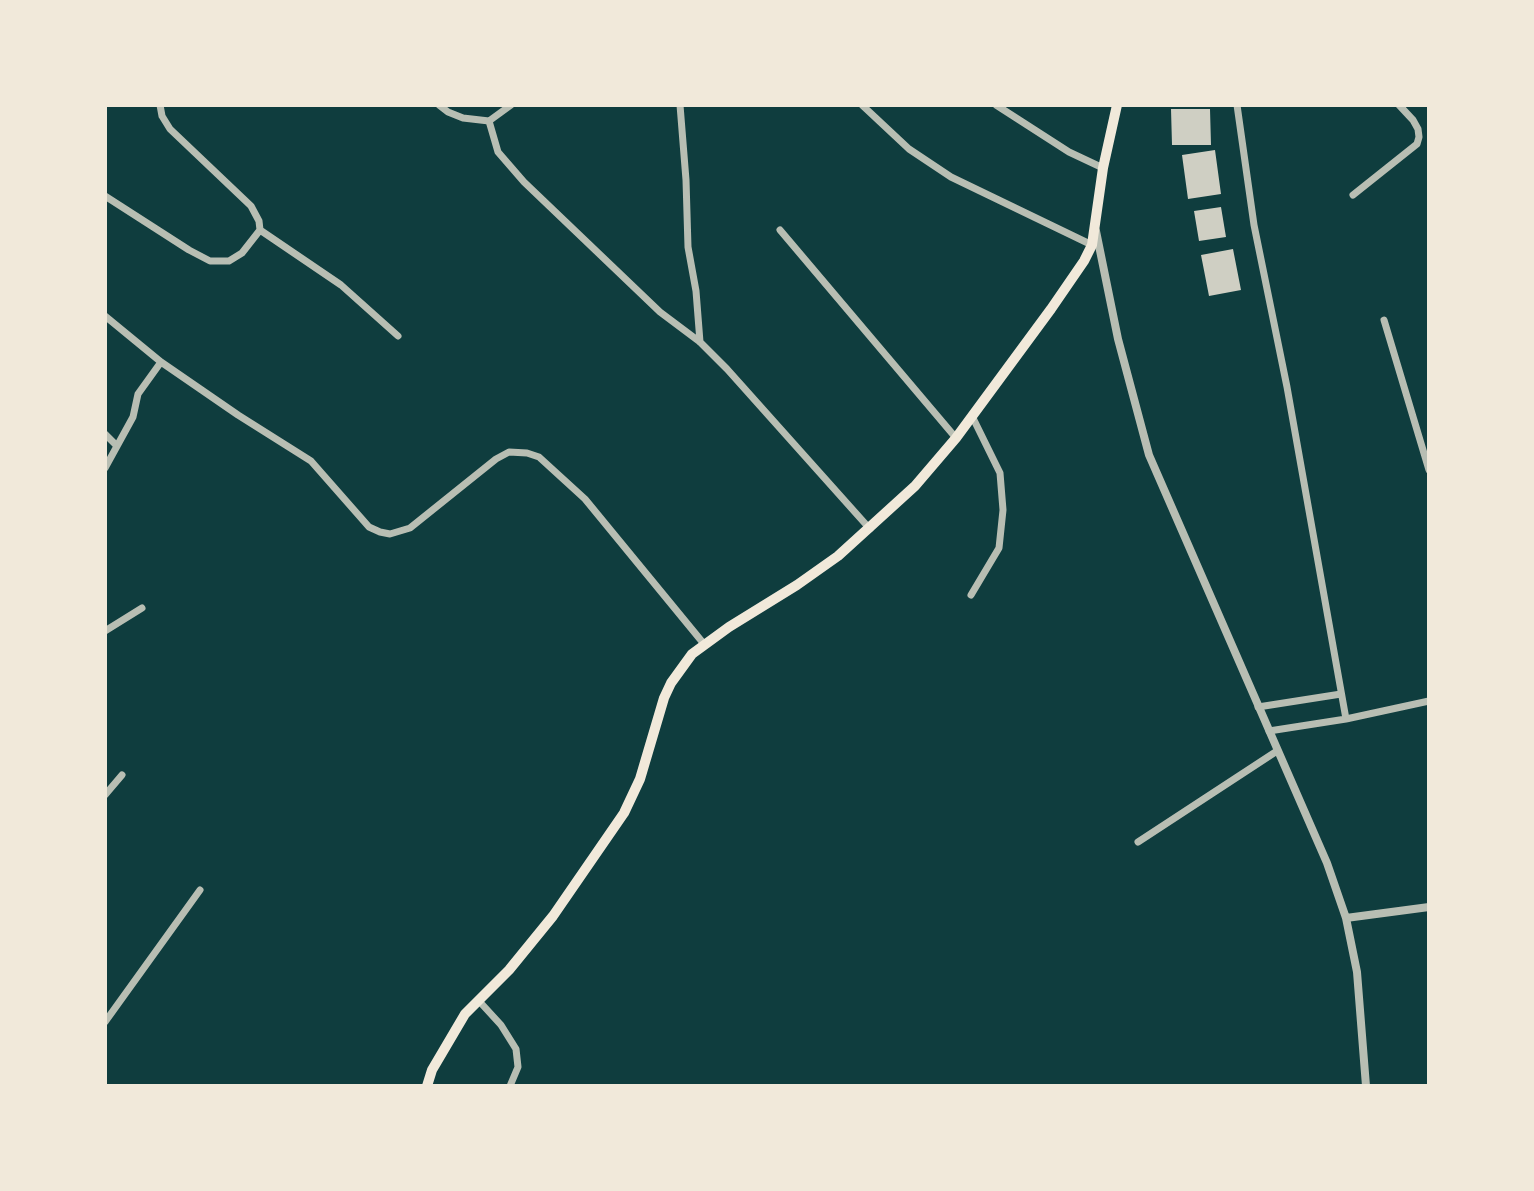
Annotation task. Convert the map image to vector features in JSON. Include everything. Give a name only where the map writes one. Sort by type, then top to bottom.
[{"type":"main road","points":[[427,1086],[432,1070],[453,1032],[553,916],[624,813],[640,779],[664,698],[684,665],[704,644],[797,585],[870,529],[926,474],[956,438],[1051,309],[1084,261],[1091,245],[1096,228],[1103,168],[1117,105]]},
{"type":"street","points":[[105,196],[188,250],[210,261],[229,261],[242,253],[260,230],[259,221],[251,206],[170,129],[162,116],[160,105]]},
{"type":"street","points":[[439,105],[463,118],[489,121],[511,105]]},
{"type":"street","points":[[680,105],[688,247],[696,291],[700,342]]},
{"type":"street","points":[[862,105],[909,149],[951,177],[1091,245]]},
{"type":"street","points":[[996,105],[1069,152],[1103,168]]},
{"type":"street","points":[[1237,105],[1254,225],[1287,387],[1346,719]]},
{"type":"street","points":[[1353,195],[1417,144],[1418,130],[1399,105]]},
{"type":"street","points":[[489,121],[498,152],[524,182],[660,312],[700,342],[727,369],[870,529]]},
{"type":"street","points":[[1096,228],[1118,339],[1149,455],[1327,863],[1346,918],[1357,972],[1366,1086]]},
{"type":"street","points":[[780,229],[956,438]]},
{"type":"street","points":[[260,230],[341,285],[398,336]]},
{"type":"street","points":[[105,316],[161,362],[311,461],[369,527],[380,532],[390,534],[410,528],[495,459],[509,452],[539,457],[585,499],[704,644]]},
{"type":"street","points":[[1384,320],[1429,470]]},
{"type":"street","points":[[105,468],[133,418],[138,394],[161,362]]},
{"type":"street","points":[[971,595],[999,548],[1003,510],[1000,473],[972,416]]},
{"type":"street","points":[[105,434],[117,446]]},
{"type":"street","points":[[105,631],[142,608]]},
{"type":"street","points":[[1258,707],[1341,694]]},
{"type":"street","points":[[1269,731],[1346,719],[1429,701]]},
{"type":"street","points":[[1138,842],[1277,751]]},
{"type":"street","points":[[105,795],[122,775]]},
{"type":"street","points":[[105,1022],[200,890]]},
{"type":"street","points":[[1346,918],[1429,907]]},
{"type":"street","points":[[479,1001],[501,1025],[516,1049],[517,1068],[510,1086]]},
{"type":"building","points":[[1171,109],[1210,109],[1211,145],[1172,145]]},
{"type":"building","points":[[1215,150],[1221,194],[1188,199],[1182,155]]},
{"type":"building","points":[[1221,207],[1226,237],[1199,241],[1194,211]]},
{"type":"building","points":[[1233,249],[1241,290],[1209,296],[1201,255]]}]
